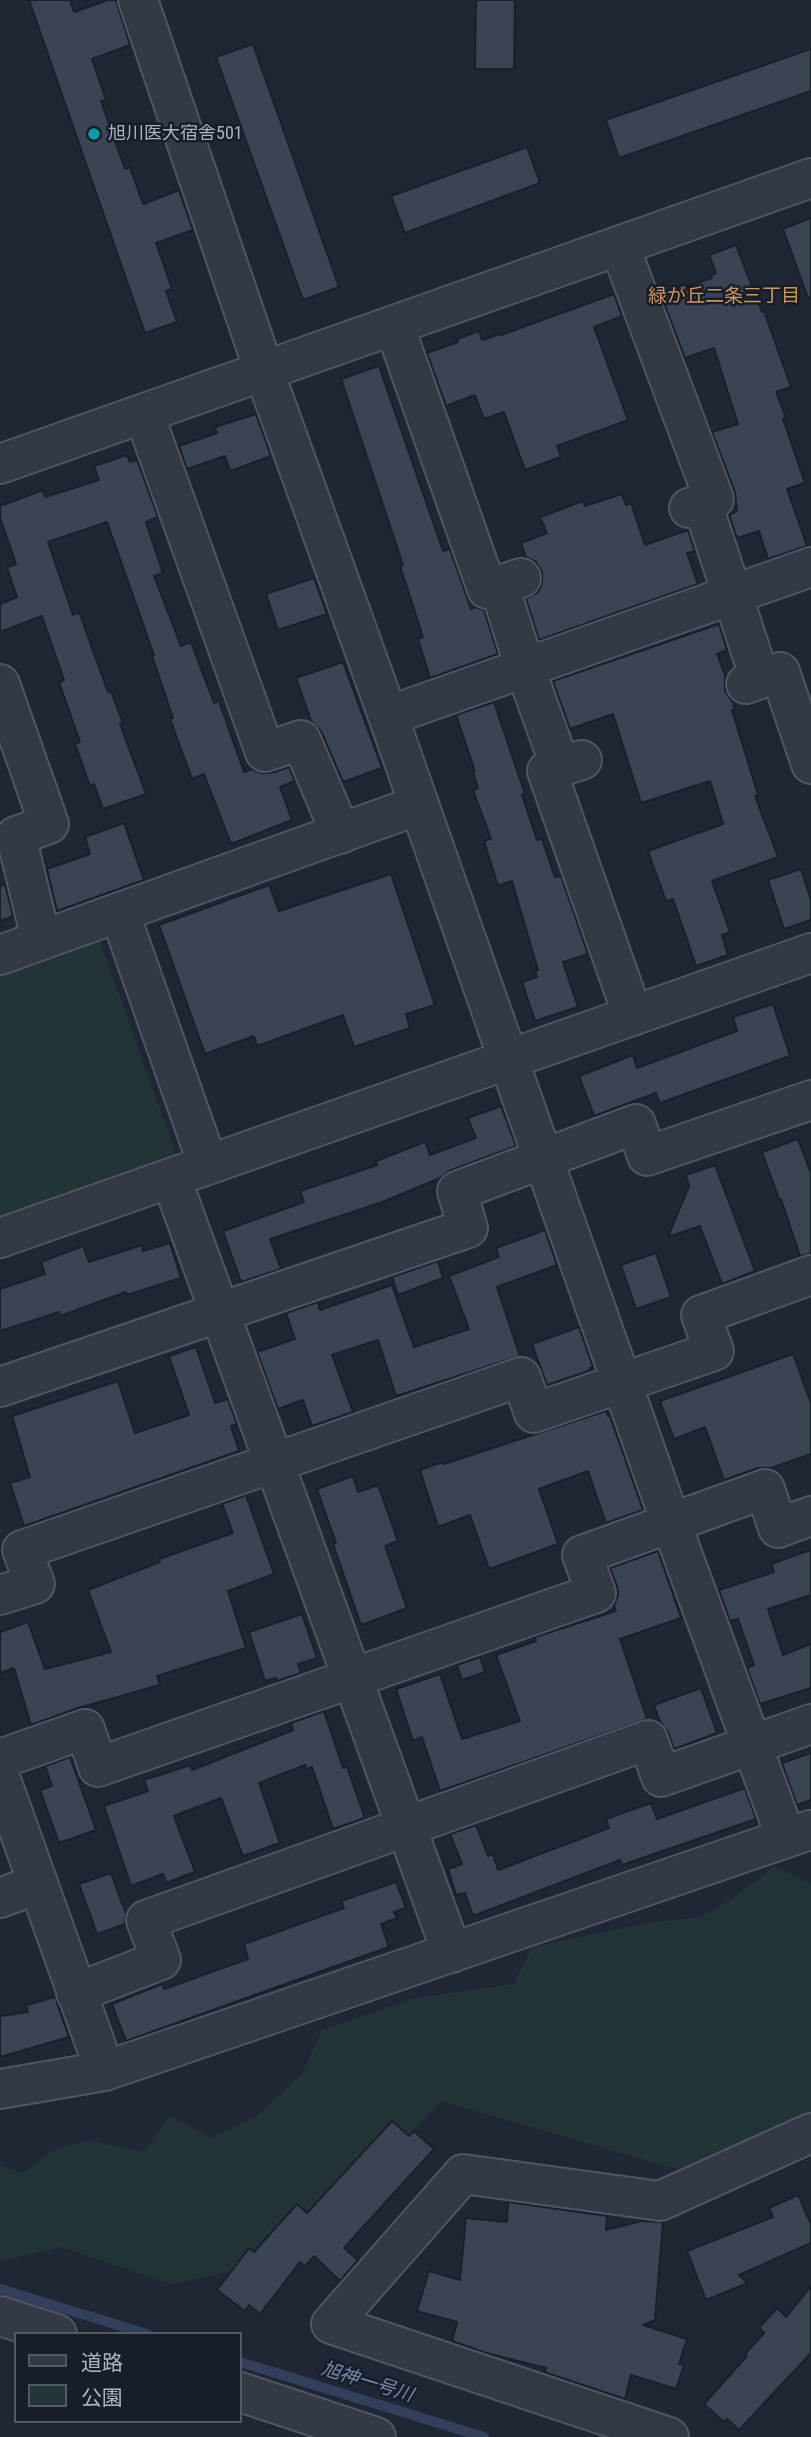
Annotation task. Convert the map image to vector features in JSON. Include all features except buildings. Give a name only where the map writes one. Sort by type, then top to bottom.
[{"type":"street","points":[[0,2089],[105,2071],[799,1834],[752,1745],[671,1523],[265,371],[138,0]]},
{"type":"street","points":[[0,464],[811,178]]},
{"type":"street","points":[[621,245],[714,499],[695,506],[733,595],[753,681],[780,672],[811,764]]},
{"type":"street","points":[[394,325],[487,589],[510,582],[525,668],[571,763],[547,771],[633,1016]]},
{"type":"street","points":[[144,414],[265,752],[301,740],[341,834]]},
{"type":"street","points":[[388,716],[811,568]]},
{"type":"street","points":[[0,684],[49,824],[16,836],[41,939]]},
{"type":"street","points":[[0,955],[419,805]]},
{"type":"street","points":[[120,914],[208,1165]]},
{"type":"street","points":[[0,1238],[811,953]]},
{"type":"street","points":[[0,1387],[468,1227],[457,1191],[636,1124],[647,1156],[811,1100]]},
{"type":"street","points":[[172,1178],[452,1952]]},
{"type":"street","points":[[17,1590],[22,1550],[522,1377],[534,1413],[714,1351],[701,1315],[811,1275]]},
{"type":"street","points":[[0,1759],[85,1729],[98,1767],[596,1593],[582,1555],[765,1489],[778,1528],[811,1516]]},
{"type":"street","points":[[76,1993],[161,1960],[146,1920],[648,1740],[661,1777],[811,1724]]},
{"type":"street","points":[[0,1777],[105,2071]]},
{"type":"street","points":[[0,1898],[37,1884]]},
{"type":"street","points":[[669,2437],[331,2324],[463,2174],[660,2201],[811,2133]]},
{"type":"street","points":[[0,2316],[51,2332]]},
{"type":"street","points":[[242,2393],[376,2437]]},
{"type":"green space","points":[[99,938],[176,1154],[0,1218],[0,974]]},
{"type":"green space","points":[[775,1866],[811,1884],[811,2115],[697,2175],[441,2101],[306,2241],[256,2266],[171,2284],[62,2247],[0,2261],[0,2165],[22,2173],[56,2149],[88,2140],[143,2152],[171,2116],[211,2138],[256,2117],[303,2072],[322,2030],[415,1998],[513,1984],[533,1947],[647,1923],[700,1917],[732,1899]]},
{"type":"waterway","name":"旭神一号川","points":[[0,2289],[140,2332]]},
{"type":"waterway","name":"旭神一号川","points":[[242,2363],[484,2437]]},
{"type":"place","name":"旭川医大宿舎501","points":[[94,134]]},
{"type":"district","name":"緑が丘二条三丁目","points":[[724,297]]}]
